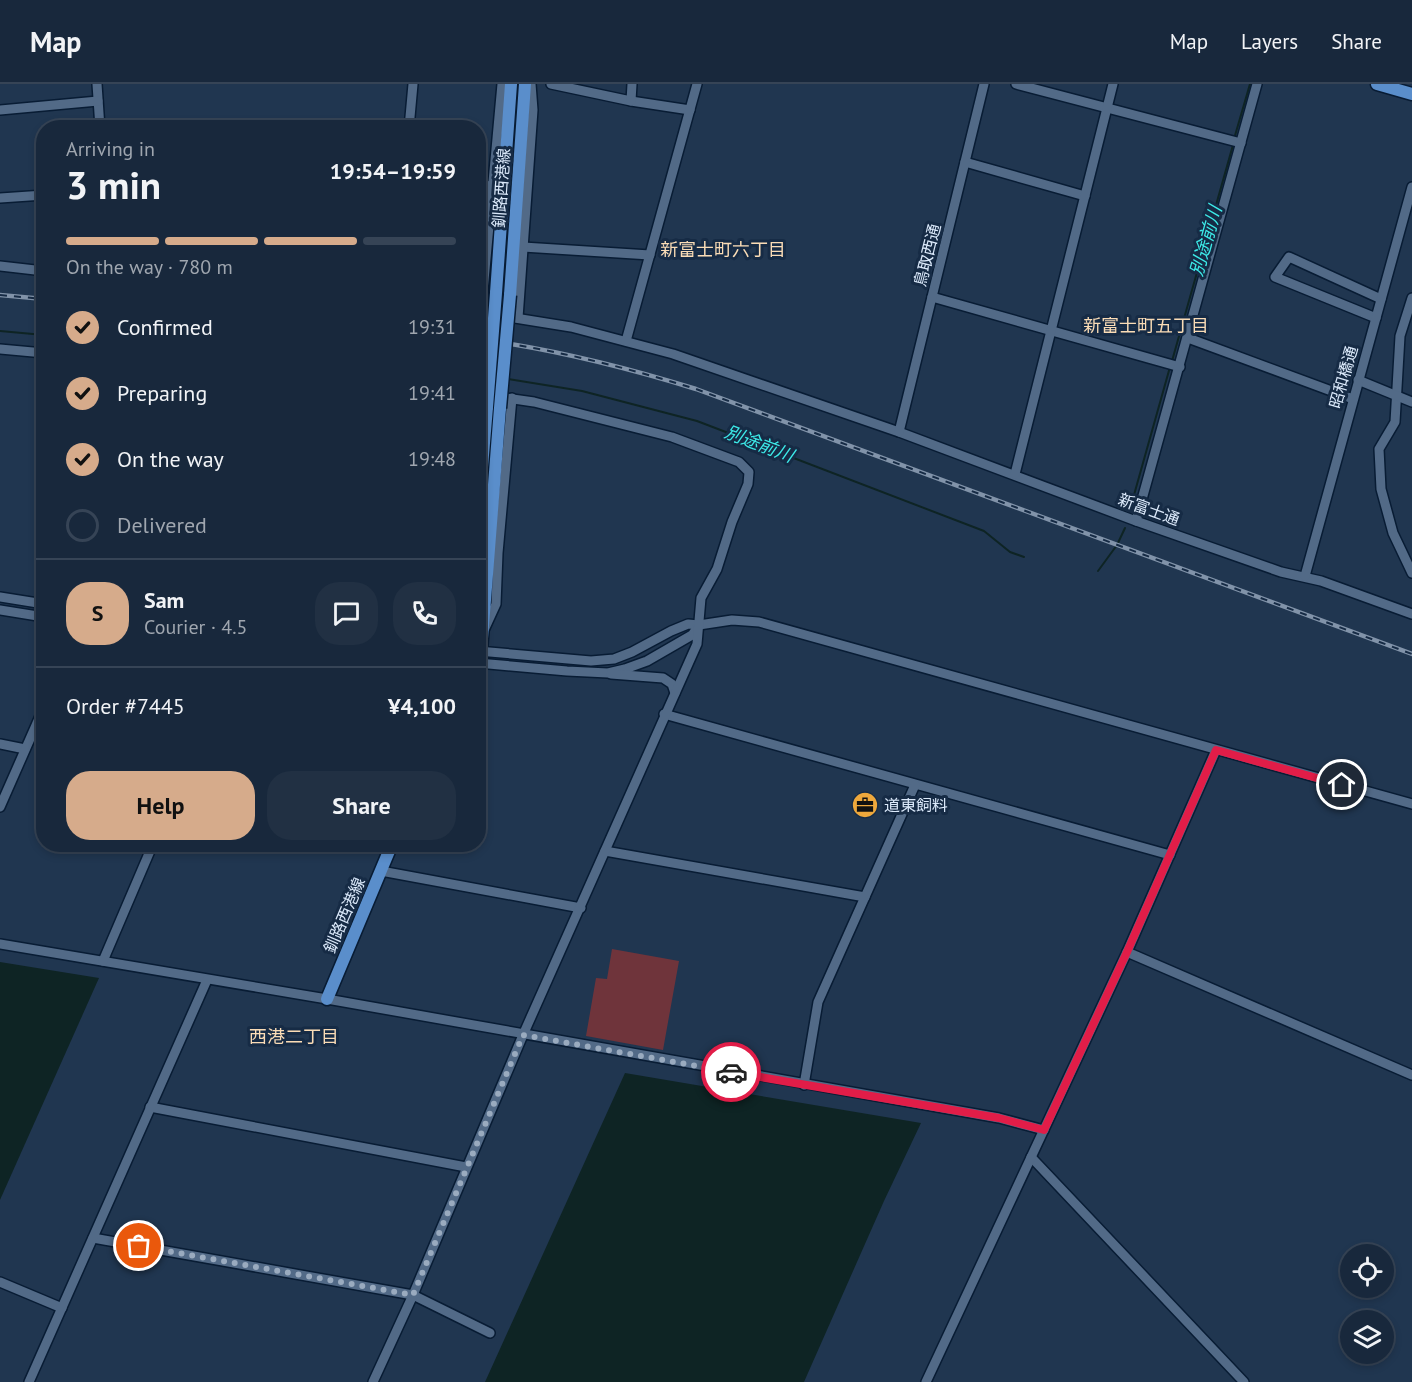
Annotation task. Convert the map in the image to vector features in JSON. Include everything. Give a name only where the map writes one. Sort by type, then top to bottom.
[{"type":"main road","name":"釧路西港線","points":[[486,419],[511,84]]},
{"type":"main road","name":"釧路西港線","points":[[486,593],[525,84]]},
{"type":"main road","points":[[1377,84],[1412,94]]},
{"type":"main road","name":"釧路西港線","points":[[327,999],[389,852]]},
{"type":"street","points":[[97,84],[99,120]]},
{"type":"street","points":[[410,120],[413,84]]},
{"type":"street","points":[[486,259],[502,84]]},
{"type":"street","points":[[518,318],[533,110],[531,84]]},
{"type":"street","points":[[551,84],[690,110]]},
{"type":"street","points":[[631,100],[632,84]]},
{"type":"street","points":[[626,341],[697,84]]},
{"type":"street","name":"鳥取西通","points":[[899,432],[984,84]]},
{"type":"street","points":[[1016,84],[1241,143]]},
{"type":"street","points":[[1015,474],[1113,84]]},
{"type":"street","points":[[1136,521],[1257,84]]},
{"type":"street","points":[[0,110],[98,101]]},
{"type":"street","points":[[965,162],[1085,196]]},
{"type":"street","points":[[486,185],[494,186]]},
{"type":"street","name":"昭和橋通","points":[[1305,576],[1412,187]]},
{"type":"street","points":[[0,198],[36,196]]},
{"type":"street","points":[[523,247],[650,255]]},
{"type":"street","points":[[1376,318],[1275,277],[1289,257],[1381,299]]},
{"type":"street","points":[[0,266],[36,270]]},
{"type":"street","points":[[932,297],[1180,367]]},
{"type":"street","points":[[1412,297],[1400,336],[1395,422],[1378,449],[1381,489],[1393,532],[1412,573]]},
{"type":"street","name":"新富士通","points":[[486,314],[571,327],[673,354],[899,432],[1136,521],[1281,572],[1305,576],[1412,614]]},
{"type":"street","points":[[1188,338],[1353,399]]},
{"type":"street","points":[[0,349],[36,352]]},
{"type":"street","points":[[1358,380],[1412,402]]},
{"type":"street","points":[[373,1382],[413,1295],[523,1035],[697,644],[701,598],[717,569],[732,522],[748,484],[749,472],[739,462],[672,437],[534,402],[486,395]]},
{"type":"street","points":[[486,626],[496,604],[498,553],[512,398]]},
{"type":"street","points":[[0,597],[36,603]]},
{"type":"street","points":[[0,610],[36,616]]},
{"type":"street","points":[[486,655],[591,661],[614,659],[688,624],[699,625],[732,620],[759,622],[1412,804]]},
{"type":"street","points":[[608,673],[647,661],[692,635],[699,625]]},
{"type":"street","points":[[486,656],[567,671],[663,678],[672,684],[675,693]]},
{"type":"street","points":[[664,714],[1170,855]]},
{"type":"street","points":[[0,807],[36,725]]},
{"type":"street","points":[[0,744],[25,749]]},
{"type":"street","points":[[926,1382],[1127,952],[1216,750]]},
{"type":"street","points":[[804,1085],[818,1002],[915,784]]},
{"type":"street","points":[[605,851],[865,897]]},
{"type":"street","points":[[103,961],[150,852]]},
{"type":"street","points":[[381,871],[581,908]]},
{"type":"street","points":[[0,944],[327,999],[999,1118],[1044,1130]]},
{"type":"street","points":[[1127,952],[1412,1075]]},
{"type":"street","points":[[28,1382],[207,980]]},
{"type":"street","points":[[150,1107],[466,1167]]},
{"type":"street","points":[[1031,1157],[1241,1381]]},
{"type":"street","points":[[93,1238],[413,1295],[490,1333]]},
{"type":"street","points":[[0,1281],[62,1308]]},
{"type":"shaded area","points":[[612,949],[679,961],[663,1050],[586,1036],[596,978],[607,979]]},
{"type":"shaded area","points":[[0,962],[99,978],[0,1200]]},
{"type":"shaded area","points":[[625,1073],[921,1123],[804,1382],[485,1382]]},
{"type":"waterway","name":"別途前川","points":[[1234,139],[1250,84]]},
{"type":"waterway","name":"別途前川","points":[[1172,361],[1233,145]]},
{"type":"waterway","name":"別途前川","points":[[0,331],[36,334]]},
{"type":"waterway","name":"別途前川","points":[[1132,502],[1170,367]]},
{"type":"waterway","name":"別途前川","points":[[508,379],[582,391],[697,421],[984,531],[1010,552],[1024,557]]},
{"type":"waterway","name":"別途前川","points":[[1098,571],[1117,545],[1125,528]]},
{"type":"railway","points":[[0,295],[36,298]]},
{"type":"railway","points":[[486,340],[588,360],[696,389],[1412,654]]},
{"type":"way so far","points":[[139,1246],[413,1295],[523,1035],[731,1072]]},
{"type":"place","name":"道東飼料","points":[[865,805]]},
{"type":"district","name":"新富士町六丁目","points":[[723,250]]},
{"type":"district","name":"新富士町五丁目","points":[[1146,326]]},
{"type":"district","name":"西港二丁目","points":[[294,1037]]},
{"type":"route","points":[[731,1072],[999,1118],[1044,1130],[1127,952],[1216,750],[1342,785]]}]
